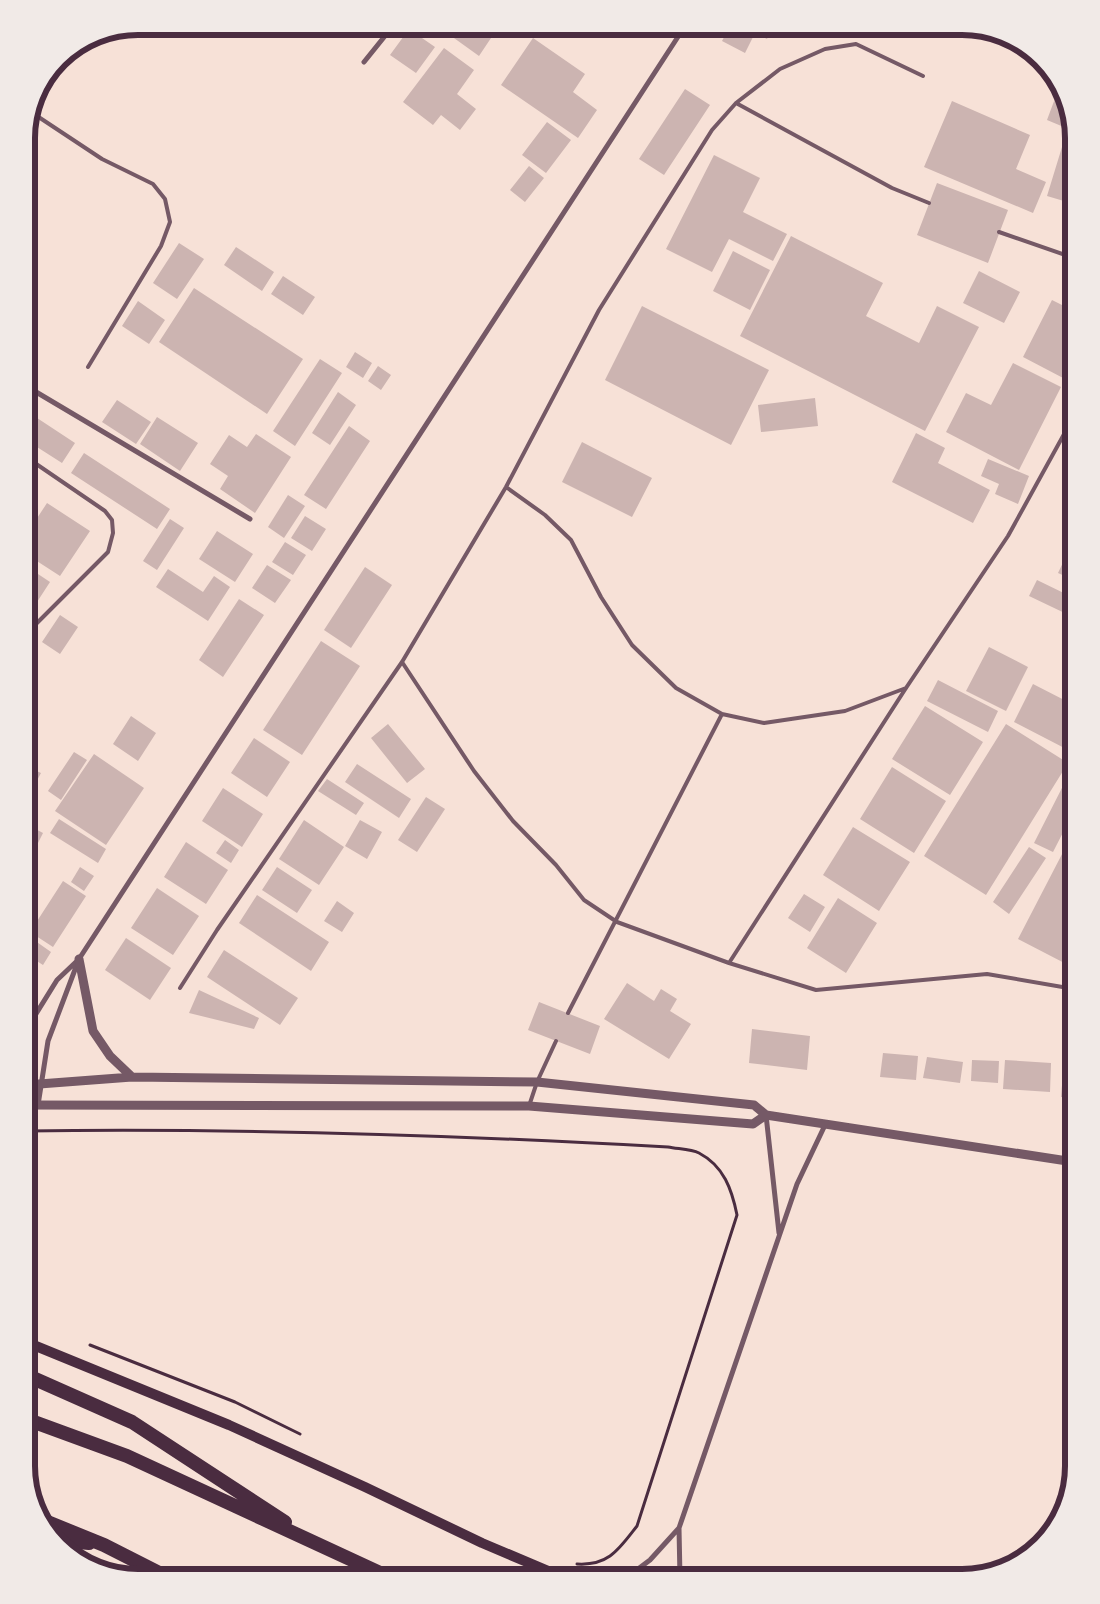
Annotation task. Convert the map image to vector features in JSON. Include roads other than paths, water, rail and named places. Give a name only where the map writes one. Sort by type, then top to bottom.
[{"type":"highway","points":[[35,1379],[132,1422],[325,1548]]},
{"type":"highway","points":[[35,1422],[127,1456],[371,1569]]},
{"type":"highway","points":[[53,1524],[104,1544],[152,1569]]},
{"type":"highway","points":[[68,1541],[104,1544]]},
{"type":"main road","points":[[35,1346],[229,1425],[365,1486],[482,1543],[544,1569]]},
{"type":"street","points":[[364,62],[386,35]]},
{"type":"street","points":[[679,35],[79,959],[48,1041],[38,1105],[529,1106],[725,1124],[753,1124],[766,1115]]},
{"type":"street","points":[[35,391],[250,520]]},
{"type":"street","points":[[35,1011],[57,980],[79,959]]},
{"type":"street","points":[[79,959],[93,1031],[110,1056],[132,1077]]},
{"type":"street","points":[[35,1085],[132,1077],[536,1082],[754,1105],[766,1115],[1065,1161]]},
{"type":"street","points":[[766,1115],[779,1236]]},
{"type":"street","points":[[680,1569],[679,1528],[796,1184],[826,1123]]},
{"type":"street","points":[[638,1569],[650,1560],[679,1528]]},
{"type":"lane","points":[[180,988],[216,930],[402,662],[506,488],[599,310],[712,130],[736,103],[780,69],[825,49],[856,44],[923,76]]},
{"type":"lane","points":[[736,103],[892,188],[929,203]]},
{"type":"lane","points":[[38,116],[102,159],[153,184],[165,199],[170,222],[161,246],[88,367]]},
{"type":"lane","points":[[999,232],[1065,255]]},
{"type":"lane","points":[[729,963],[906,688],[1008,536],[1065,432]]},
{"type":"lane","points":[[35,463],[105,511],[112,520],[113,533],[108,552],[35,625]]},
{"type":"lane","points":[[506,488],[545,515],[571,540],[601,597],[632,645],[676,688],[722,714],[764,723],[845,711],[906,688]]},
{"type":"lane","points":[[402,662],[474,772],[513,821],[556,866],[584,900],[617,922],[729,963],[816,990],[986,974],[1065,987]]},
{"type":"lane","points":[[568,1013],[617,922],[722,714]]},
{"type":"lane","points":[[529,1106],[536,1082],[556,1041]]}]
